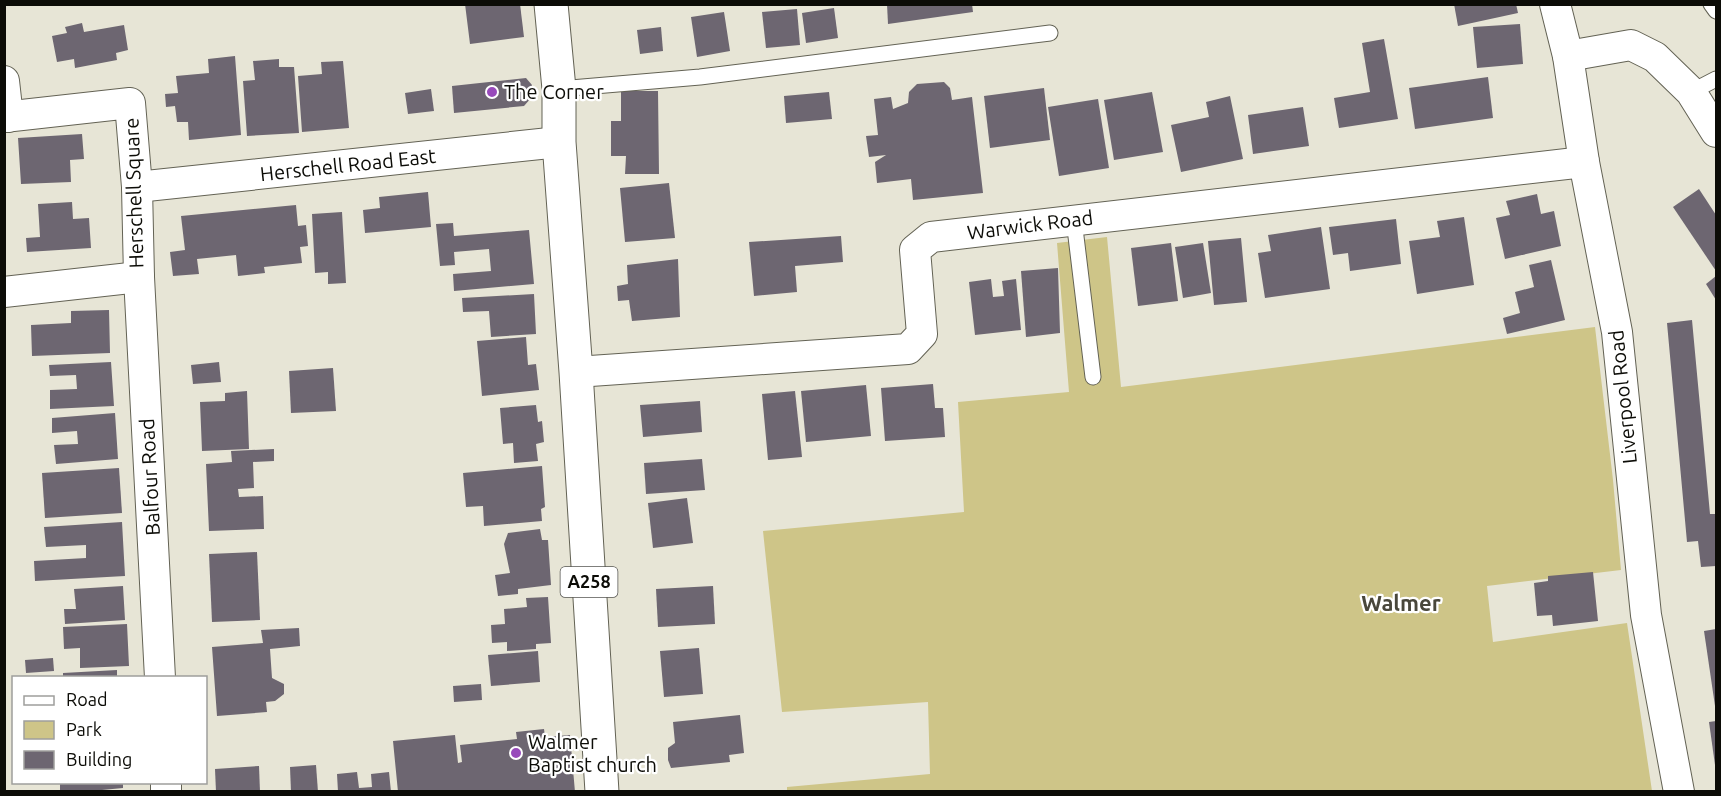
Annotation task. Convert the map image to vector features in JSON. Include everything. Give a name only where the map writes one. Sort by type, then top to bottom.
[{"type":"main road","name":"A258","points":[[551,4],[559,89],[560,142],[602,792]]},
{"type":"street","name":"Liverpool Road","points":[[1555,4],[1568,56],[1584,162],[1617,332],[1646,615],[1679,792]]},
{"type":"street","points":[[1568,56],[1631,45],[1655,57],[1704,86],[1716,132]]},
{"type":"street","points":[[4,81],[6,117]]},
{"type":"street","name":"Herschell Square","points":[[4,292],[139,277],[137,187],[130,103],[6,117]]},
{"type":"street","name":"Herschell Road East","points":[[137,187],[560,142]]},
{"type":"street","name":"Warwick Road","points":[[576,372],[908,349],[922,334],[915,250],[930,237],[1584,162]]},
{"type":"street","name":"Balfour Road","points":[[139,277],[160,676]]},
{"type":"lane","points":[[1711,4],[1716,11]]},
{"type":"lane","points":[[559,89],[700,77],[1050,33]]},
{"type":"lane","points":[[1074,220],[1093,377]]},
{"type":"green space","points":[[1107,237],[1121,387],[1595,327],[1621,570],[1487,586],[1493,642],[1627,623],[1652,791],[787,791],[787,787],[930,774],[928,702],[782,712],[763,531],[964,512],[958,402],[1069,392],[1057,243]]},
{"type":"building","points":[[465,4],[520,4],[524,37],[470,44]]},
{"type":"building","points":[[887,4],[972,4],[973,12],[888,24]]},
{"type":"building","points":[[1454,4],[1516,4],[1518,13],[1458,26]]},
{"type":"building","points":[[834,8],[838,38],[806,43],[802,13]]},
{"type":"building","points":[[797,9],[800,45],[766,48],[762,12]]},
{"type":"building","points":[[724,12],[730,51],[697,57],[691,17]]},
{"type":"building","points":[[82,23],[84,32],[124,25],[128,50],[116,53],[117,60],[75,68],[74,59],[57,62],[52,36],[67,33],[65,27]]},
{"type":"building","points":[[1520,24],[1523,64],[1477,68],[1473,27]]},
{"type":"building","points":[[661,27],[663,51],[640,54],[637,30]]},
{"type":"building","points":[[1384,39],[1398,119],[1339,128],[1334,98],[1370,92],[1362,43]]},
{"type":"building","points":[[235,56],[241,135],[189,140],[188,122],[177,122],[175,106],[166,107],[165,94],[178,93],[176,76],[209,73],[208,59]]},
{"type":"building","points":[[279,59],[279,67],[294,67],[299,133],[247,136],[243,81],[255,80],[253,61]]},
{"type":"building","points":[[343,61],[349,128],[302,132],[298,76],[322,74],[321,62]]},
{"type":"building","points":[[1488,77],[1493,118],[1415,129],[1409,88]]},
{"type":"building","name":"The Corner","points":[[526,78],[532,85],[531,98],[524,106],[454,113],[452,86]]},
{"type":"building","points":[[944,82],[950,88],[952,100],[972,97],[983,193],[913,200],[911,179],[877,183],[875,162],[886,155],[869,157],[866,136],[878,135],[874,99],[891,97],[893,109],[908,103],[909,92],[917,84]]},
{"type":"building","points":[[1044,88],[1050,140],[990,148],[984,96]]},
{"type":"building","points":[[431,89],[434,111],[408,114],[405,93]]},
{"type":"building","points":[[621,91],[658,91],[659,174],[625,174],[626,156],[611,156],[611,121],[621,121]]},
{"type":"building","points":[[829,92],[832,119],[786,123],[784,96]]},
{"type":"building","points":[[1152,92],[1163,152],[1114,160],[1104,100]]},
{"type":"building","points":[[1230,96],[1243,159],[1181,172],[1171,125],[1209,117],[1206,102]]},
{"type":"building","points":[[1098,99],[1109,168],[1059,176],[1048,107]]},
{"type":"building","points":[[1303,107],[1309,146],[1253,154],[1248,115]]},
{"type":"building","points":[[82,134],[84,159],[70,160],[71,182],[21,184],[18,138]]},
{"type":"building","points":[[669,183],[675,238],[625,242],[620,188]]},
{"type":"building","points":[[1699,189],[1716,215],[1716,271],[1673,207]]},
{"type":"building","points":[[428,192],[431,227],[365,233],[363,210],[380,208],[379,197]]},
{"type":"building","points":[[1537,194],[1541,214],[1554,211],[1561,246],[1505,259],[1496,218],[1510,215],[1506,201]]},
{"type":"building","points":[[72,202],[73,219],[89,218],[91,248],[27,252],[26,238],[40,237],[38,204]]},
{"type":"building","points":[[296,205],[298,226],[306,225],[308,246],[300,247],[302,263],[264,267],[265,273],[238,276],[236,255],[197,259],[199,274],[173,276],[170,252],[185,250],[181,216]]},
{"type":"building","points":[[342,212],[346,283],[328,284],[328,272],[315,273],[312,214]]},
{"type":"building","points":[[1464,217],[1474,285],[1417,294],[1409,241],[1440,237],[1437,221]]},
{"type":"building","points":[[1396,219],[1401,264],[1350,271],[1348,253],[1333,255],[1329,227]]},
{"type":"building","points":[[453,223],[454,236],[529,230],[534,284],[454,291],[453,274],[491,271],[489,249],[454,252],[455,265],[440,266],[436,224]]},
{"type":"building","points":[[1321,227],[1330,289],[1265,298],[1258,253],[1271,251],[1268,235]]},
{"type":"building","points":[[841,236],[843,262],[795,266],[797,292],[754,296],[749,242]]},
{"type":"building","points":[[1241,238],[1247,302],[1214,305],[1208,241]]},
{"type":"building","points":[[1171,243],[1178,301],[1138,306],[1131,248]]},
{"type":"building","points":[[1203,243],[1211,293],[1183,298],[1175,247]]},
{"type":"building","points":[[678,259],[680,317],[632,321],[629,300],[618,301],[617,286],[628,284],[627,265]]},
{"type":"building","points":[[1551,260],[1565,320],[1507,334],[1503,318],[1520,313],[1515,292],[1534,287],[1529,265]]},
{"type":"building","points":[[1058,268],[1060,333],[1026,337],[1021,271]]},
{"type":"building","points":[[1716,276],[1716,300],[1706,284]]},
{"type":"building","points":[[991,279],[993,297],[1004,296],[1002,281],[1016,279],[1021,330],[975,335],[969,282]]},
{"type":"building","points":[[534,294],[536,334],[491,337],[489,311],[463,312],[462,298]]},
{"type":"building","points":[[109,310],[110,353],[32,356],[31,325],[71,323],[71,311]]},
{"type":"building","points":[[1692,320],[1710,514],[1716,514],[1716,566],[1701,567],[1698,541],[1687,542],[1667,323]]},
{"type":"building","points":[[526,337],[528,365],[536,364],[539,390],[482,396],[477,341]]},
{"type":"building","points":[[111,362],[114,406],[50,409],[50,390],[77,389],[76,375],[50,376],[49,365]]},
{"type":"building","points":[[219,362],[221,382],[193,384],[191,365]]},
{"type":"building","points":[[333,368],[336,411],[291,413],[289,371]]},
{"type":"building","points":[[933,384],[935,408],[943,408],[945,437],[885,441],[881,388]]},
{"type":"building","points":[[866,385],[871,436],[806,442],[801,391]]},
{"type":"building","points":[[247,391],[249,449],[202,451],[200,402],[225,401],[225,393]]},
{"type":"building","points":[[795,391],[802,457],[768,460],[762,394]]},
{"type":"building","points":[[700,401],[702,432],[643,437],[640,405]]},
{"type":"building","points":[[536,405],[538,422],[542,421],[544,442],[536,444],[538,461],[514,463],[513,443],[503,444],[500,408]]},
{"type":"building","points":[[115,413],[118,459],[56,464],[54,445],[78,444],[77,431],[52,433],[52,418]]},
{"type":"building","points":[[274,449],[274,461],[253,462],[254,488],[238,489],[239,497],[263,496],[264,529],[209,531],[206,464],[232,462],[231,451]]},
{"type":"building","points":[[702,459],[705,490],[646,494],[644,463]]},
{"type":"building","points":[[542,466],[545,507],[541,509],[542,521],[484,526],[483,506],[466,507],[463,473]]},
{"type":"building","points":[[119,468],[122,513],[45,518],[42,473]]},
{"type":"building","points":[[687,498],[693,543],[653,548],[648,503]]},
{"type":"building","points":[[122,522],[125,576],[35,581],[34,561],[86,558],[86,545],[46,547],[44,527]]},
{"type":"building","points":[[540,529],[542,540],[548,540],[551,585],[518,589],[518,594],[498,596],[495,575],[510,573],[504,544],[508,533]]},
{"type":"building","points":[[257,552],[260,620],[212,622],[209,554]]},
{"type":"building","points":[[1593,572],[1598,621],[1553,626],[1552,615],[1537,616],[1534,583],[1548,581],[1548,576]]},
{"type":"building","points":[[123,586],[125,620],[65,624],[64,609],[76,609],[74,589]]},
{"type":"building","points":[[713,586],[715,624],[658,627],[656,589]]},
{"type":"building","points":[[548,597],[551,643],[536,644],[536,649],[507,651],[507,642],[492,643],[491,625],[505,624],[504,609],[527,607],[526,598]]},
{"type":"building","points":[[127,624],[129,666],[80,668],[80,648],[64,649],[63,627]]},
{"type":"building","points":[[299,628],[300,646],[270,649],[272,678],[284,684],[284,694],[275,701],[266,702],[267,712],[217,716],[212,647],[263,643],[261,630]]},
{"type":"building","points":[[1716,629],[1716,706],[1715,706],[1704,631]]},
{"type":"building","points":[[699,648],[703,694],[664,697],[660,651]]},
{"type":"building","points":[[538,651],[540,682],[491,686],[488,655]]},
{"type":"building","points":[[53,658],[54,671],[26,673],[25,660]]},
{"type":"building","points":[[117,670],[117,676],[63,676],[63,673]]},
{"type":"building","points":[[481,684],[482,700],[454,702],[453,686]]},
{"type":"building","points":[[740,715],[744,753],[729,755],[730,762],[671,768],[668,748],[675,743],[673,722]]},
{"type":"building","points":[[1716,721],[1716,765],[1715,765],[1709,722]]},
{"type":"building","name":"Walmer Baptist church","points":[[544,729],[545,737],[570,735],[575,792],[398,792],[393,741],[455,735],[458,763],[462,762],[460,745],[517,739],[516,732]]},
{"type":"building","points":[[316,765],[318,792],[291,792],[290,767]]},
{"type":"building","points":[[259,766],[260,792],[216,792],[215,769]]},
{"type":"building","points":[[357,772],[359,788],[372,787],[371,774],[389,772],[391,792],[338,792],[337,774]]},
{"type":"building","points":[[60,784],[123,784],[123,788],[60,792]]},
{"type":"place","name":"The Corner","points":[[492,92]]},
{"type":"place","name":"Walmer Baptist church","points":[[516,753]]},
{"type":"district","name":"Walmer","points":[[1401,603]]}]
